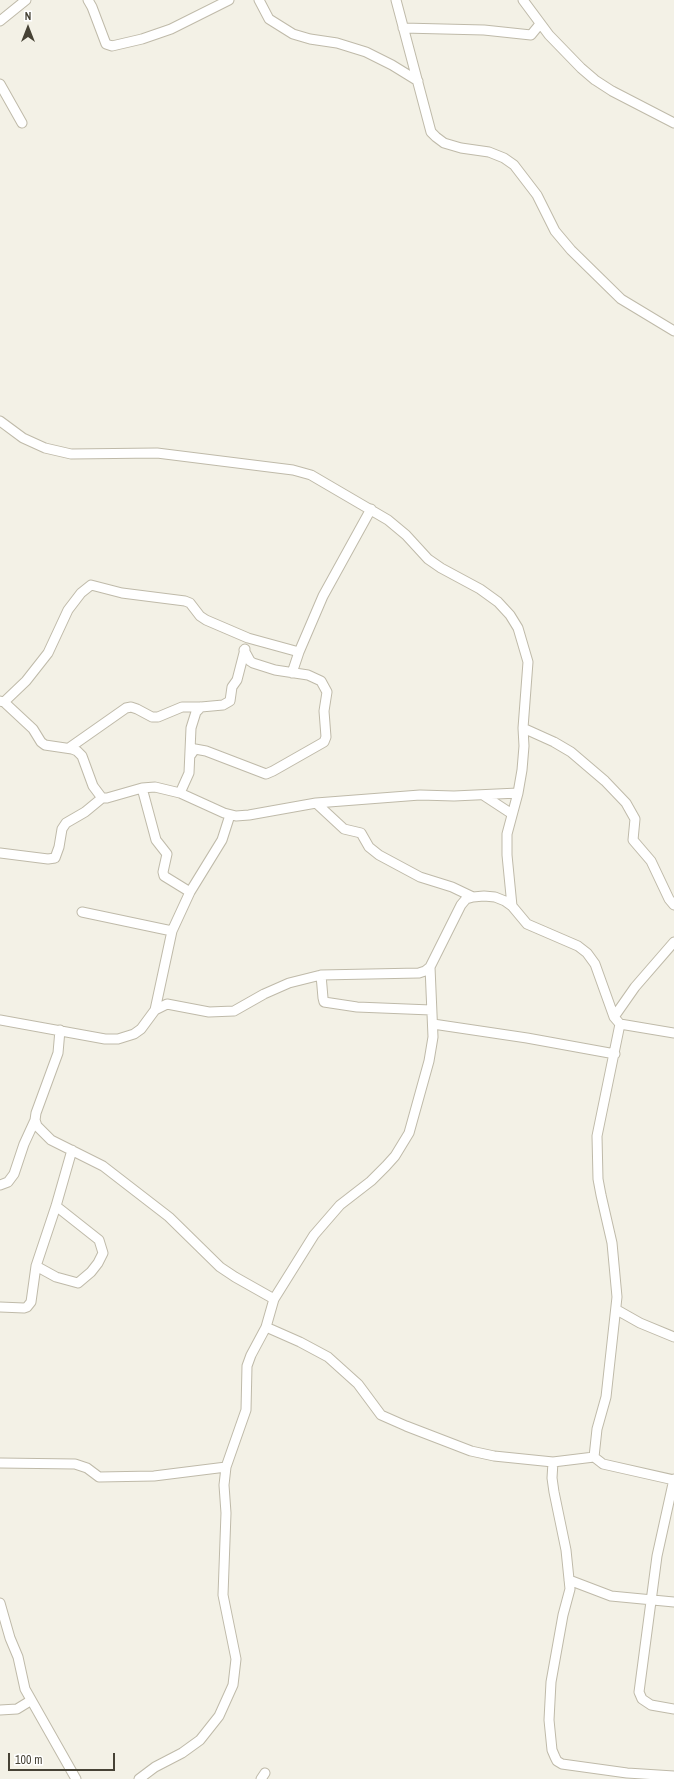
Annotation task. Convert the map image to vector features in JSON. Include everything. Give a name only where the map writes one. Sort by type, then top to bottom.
[{"type":"street","points":[[0,22],[26,0]]},
{"type":"street","points":[[88,0],[106,44],[112,46],[142,39],[171,29],[229,0]]},
{"type":"street","points":[[258,0],[269,19],[293,34],[310,40],[337,43],[366,52],[392,65],[418,81]]},
{"type":"street","points":[[396,0],[418,81],[428,126],[436,137],[444,142],[461,148],[489,152],[504,158],[514,165],[537,195],[555,231],[571,250],[621,299],[674,331]]},
{"type":"street","points":[[523,0],[540,24],[581,68],[595,80],[612,91],[674,123]]},
{"type":"street","points":[[404,28],[484,30],[531,35],[540,24]]},
{"type":"street","points":[[0,84],[22,123]]},
{"type":"street","points":[[0,421],[23,438],[45,448],[71,454],[157,453],[293,470],[311,475],[323,480],[388,520],[400,530],[428,559],[441,568],[480,589],[498,602],[510,615],[522,640],[528,662],[523,728],[524,746],[518,793],[506,842],[512,906]]},
{"type":"street","points":[[292,673],[299,652],[323,596],[371,509]]},
{"type":"street","points":[[102,798],[93,786],[82,756],[77,751],[69,748],[45,745],[41,742],[33,730],[2,701],[26,681],[48,653],[68,610],[81,593],[91,585],[149,598],[185,602],[190,604],[200,616],[206,620],[248,638],[299,652]]},
{"type":"street","points":[[69,748],[126,708],[131,707],[152,717],[158,717],[182,707],[200,708],[227,704],[230,701],[232,688],[237,680],[248,638]]},
{"type":"street","points":[[190,756],[195,749],[206,751],[266,774],[273,772],[321,744],[326,737],[324,711],[327,692],[324,685],[319,680],[308,675],[275,670],[253,663],[250,661],[244,650]]},
{"type":"street","points":[[180,793],[189,773],[191,728],[196,712],[200,708]]},
{"type":"street","points":[[523,728],[571,752],[600,777],[626,803],[635,819],[633,840],[652,861],[669,899],[674,905]]},
{"type":"street","points":[[0,853],[48,859],[55,858],[59,847],[62,829],[66,823],[85,812],[102,798],[107,798],[142,788],[155,787],[180,793],[230,815],[249,815],[316,803],[420,795],[483,795],[518,793]]},
{"type":"street","points":[[142,788],[156,840],[167,854],[163,872],[164,876],[190,892]]},
{"type":"street","points":[[483,795],[512,814]]},
{"type":"street","points":[[316,803],[344,829],[361,833],[369,847],[379,855],[420,877],[452,887],[473,896],[495,897],[512,906],[528,924],[578,946],[587,953],[595,964],[614,1017],[620,1024],[674,1033]]},
{"type":"street","points":[[0,1020],[118,1040],[134,1034],[141,1029],[155,1010],[172,930],[190,892],[222,840],[230,815]]},
{"type":"street","points":[[155,1010],[167,1004],[209,1012],[234,1011],[264,994],[289,983],[321,975],[408,974],[425,971],[430,967],[461,905],[466,899],[473,896]]},
{"type":"street","points":[[82,912],[172,930]]},
{"type":"street","points":[[614,1017],[640,982],[674,942]]},
{"type":"street","points":[[139,1779],[155,1767],[182,1753],[200,1740],[219,1716],[233,1685],[236,1659],[232,1636],[224,1608],[222,1581],[225,1528],[224,1485],[226,1467],[246,1410],[247,1366],[251,1355],[266,1327],[274,1299],[294,1265],[326,1220],[383,1169],[395,1156],[413,1122],[430,1061],[433,1037],[430,967]]},
{"type":"street","points":[[321,975],[324,1002],[357,1007],[431,1010]]},
{"type":"street","points":[[432,1024],[527,1038],[615,1054]]},
{"type":"street","points":[[594,1457],[597,1428],[606,1397],[617,1310],[616,1277],[612,1243],[601,1195],[597,1162],[597,1136],[620,1024]]},
{"type":"street","points":[[0,1185],[8,1182],[14,1174],[24,1144],[35,1120],[36,1113],[58,1053],[60,1030]]},
{"type":"street","points":[[35,1120],[37,1126],[47,1136],[103,1166],[169,1217],[220,1266],[235,1277],[274,1299]]},
{"type":"street","points":[[0,1307],[27,1307],[31,1302],[36,1266],[56,1206],[72,1150]]},
{"type":"street","points":[[36,1266],[56,1277],[78,1283],[91,1272],[103,1253],[99,1240],[56,1206]]},
{"type":"street","points":[[617,1310],[640,1323],[674,1337]]},
{"type":"street","points":[[266,1327],[300,1342],[328,1357],[358,1384],[381,1415],[471,1451],[509,1458],[554,1462],[594,1457],[603,1464],[674,1480],[657,1556],[639,1685],[639,1696],[651,1705],[674,1709]]},
{"type":"street","points":[[554,1462],[552,1478],[566,1550],[569,1580],[569,1597],[561,1622],[549,1702],[550,1738],[556,1761],[562,1764],[627,1773],[674,1776]]},
{"type":"street","points":[[0,1463],[75,1464],[87,1468],[99,1476],[154,1476],[226,1467]]},
{"type":"street","points":[[569,1580],[611,1596],[674,1602]]},
{"type":"street","points":[[0,1603],[10,1638],[18,1657],[22,1680],[30,1701],[59,1746],[73,1778]]},
{"type":"street","points":[[0,1710],[17,1709],[30,1701]]}]
